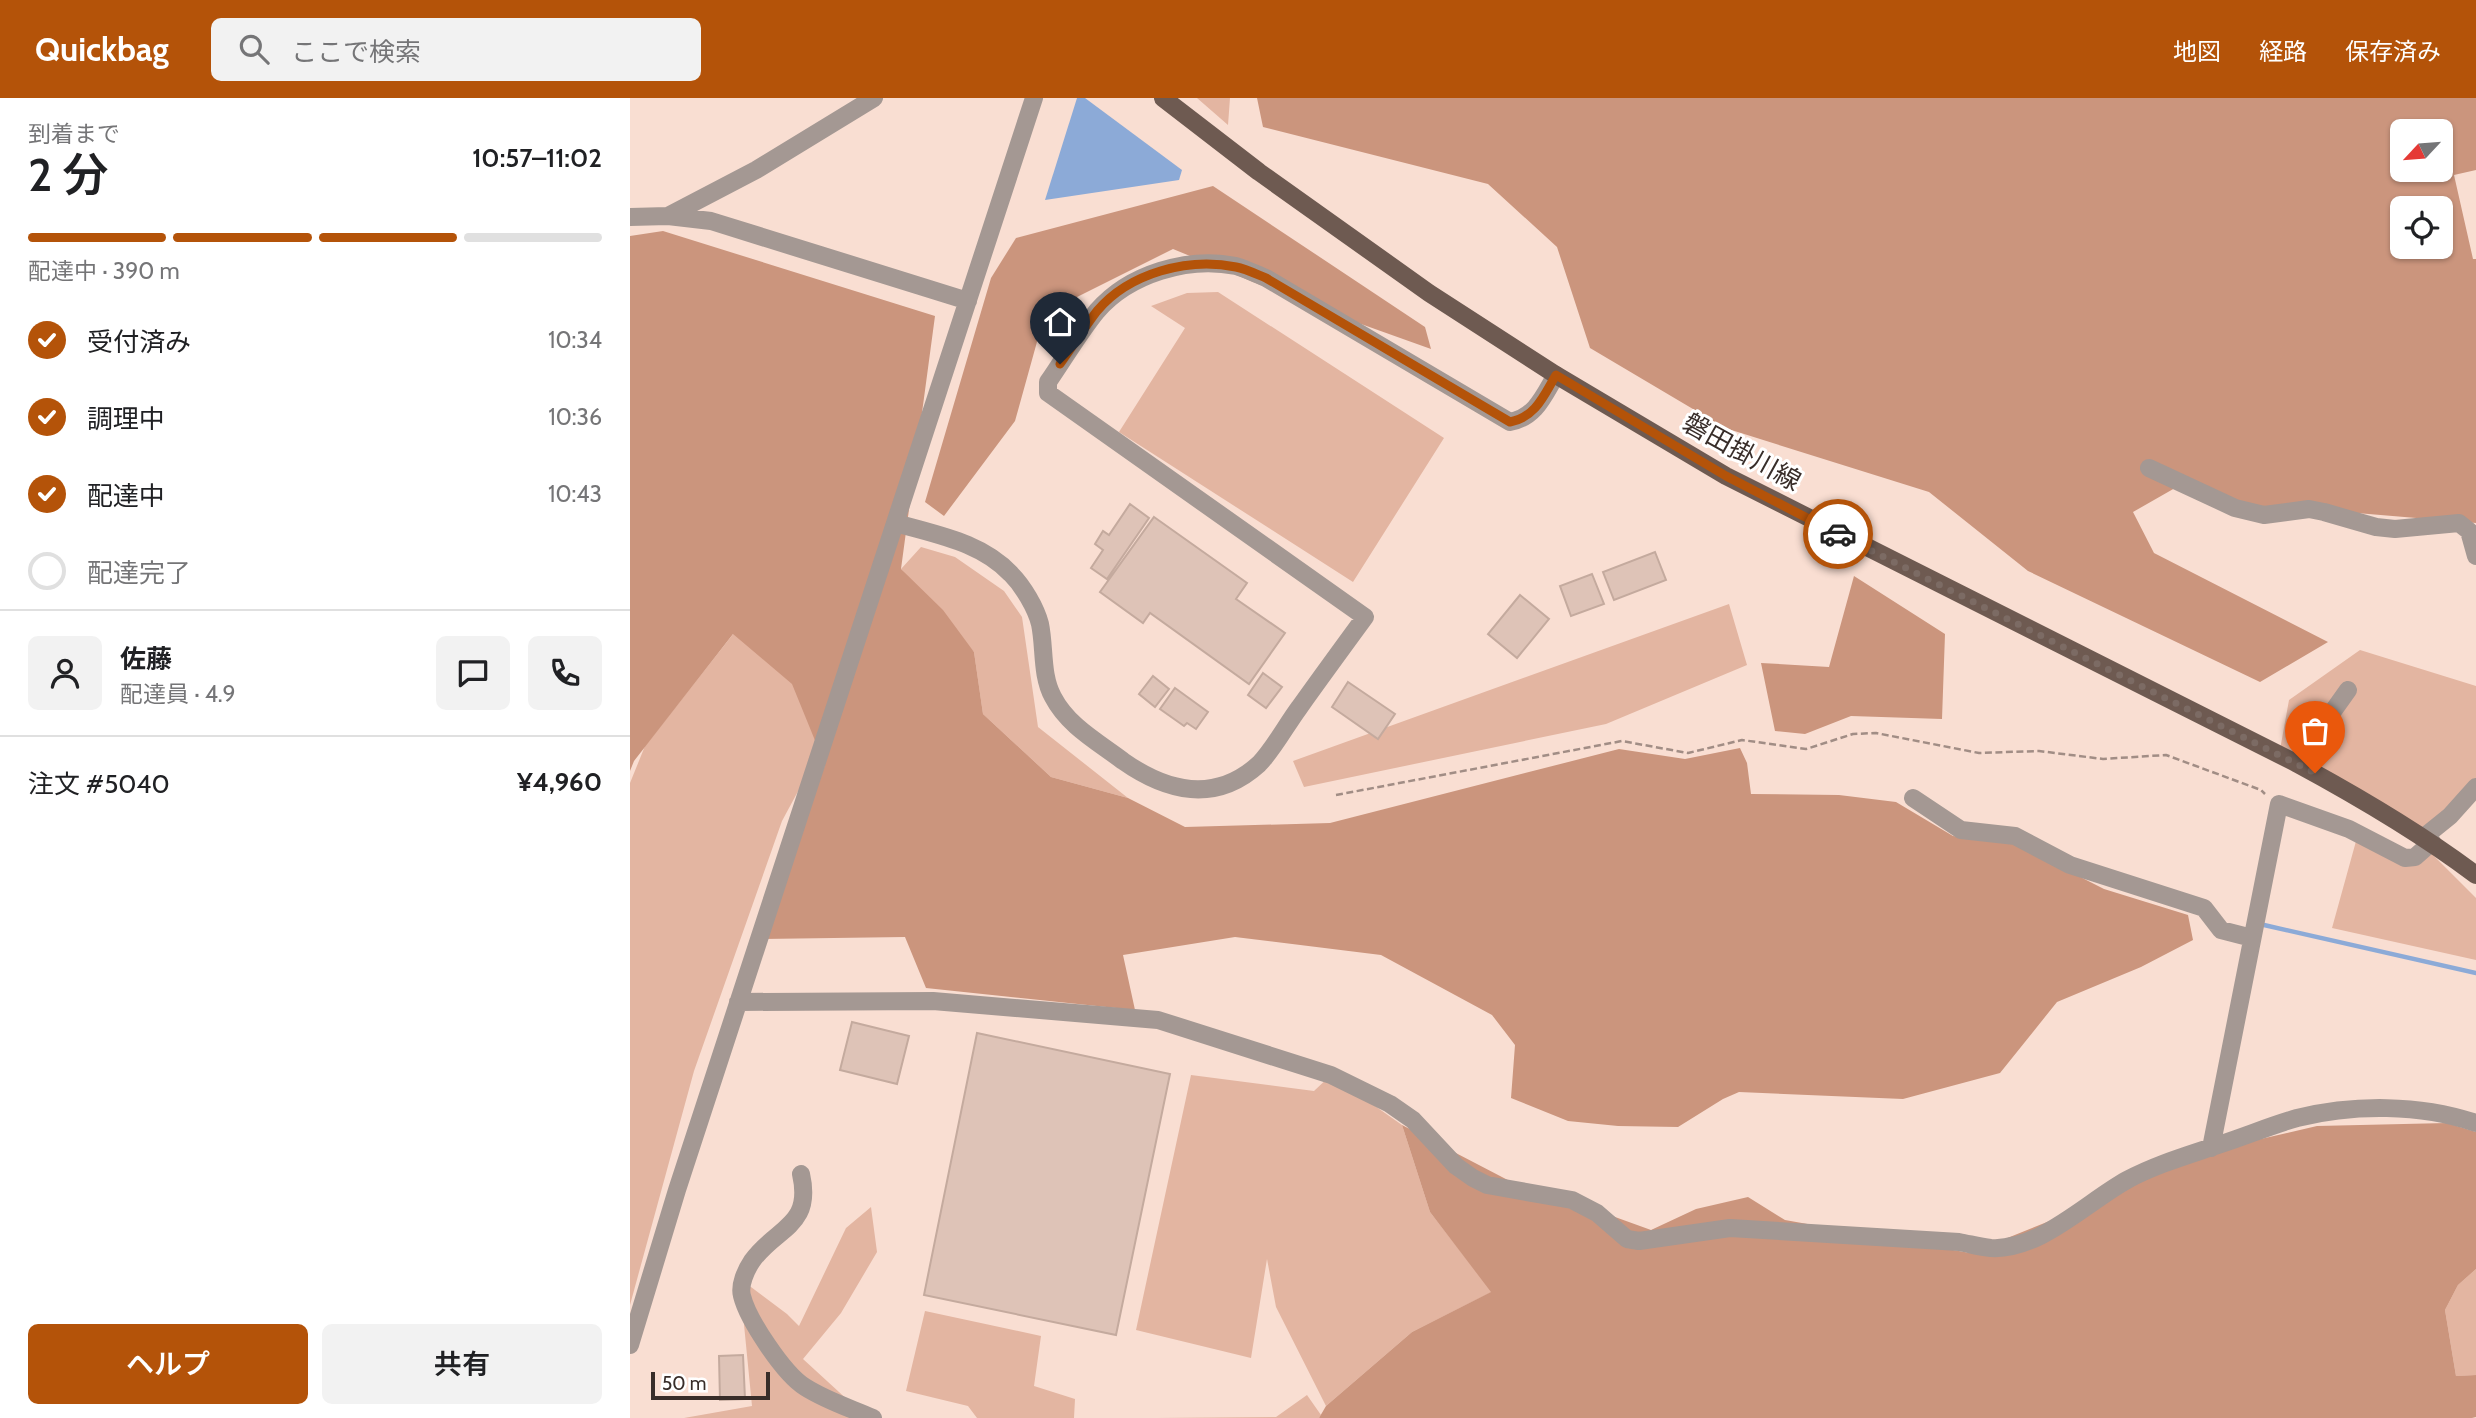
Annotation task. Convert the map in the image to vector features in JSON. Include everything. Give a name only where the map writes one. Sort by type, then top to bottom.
[{"type":"main road","name":"磐田掛川線","points":[[1163,98],[1259,172],[1429,293],[1556,375],[1738,482],[2296,763],[2372,804],[2476,875]]},
{"type":"street","points":[[668,216],[756,170],[874,98]]},
{"type":"street","points":[[630,1345],[677,1190],[1034,98]]},
{"type":"street","points":[[630,217],[668,216],[711,221],[968,301]]},
{"type":"street","points":[[896,523],[965,542],[996,559],[1014,576],[1030,601],[1040,624],[1044,663],[1052,696],[1074,725],[1142,774],[1161,783],[1178,789],[1210,788],[1230,783],[1259,763],[1365,617],[1048,393],[1048,382],[1098,310],[1135,281],[1157,272],[1205,265],[1236,267],[1266,278],[1510,422],[1522,420],[1536,409],[1556,375]]},
{"type":"street","points":[[2149,468],[2235,508],[2264,515],[2309,509],[2376,527],[2395,529],[2459,523],[2469,531],[2476,556]]},
{"type":"street","points":[[2296,763],[2348,690]]},
{"type":"street","points":[[2211,1147],[2279,804],[2349,829],[2405,858],[2415,857],[2476,787]]},
{"type":"street","points":[[1913,798],[1961,830],[2015,836],[2070,865],[2204,908],[2221,930],[2252,938]]},
{"type":"street","points":[[738,1002],[933,1001],[1158,1020],[1331,1075],[1390,1104],[1413,1120],[1456,1166],[1473,1178],[1487,1185],[1572,1200],[1597,1213],[1627,1239],[1639,1241],[1730,1228],[1959,1242],[1993,1248],[2016,1245],[2045,1234],[2124,1182],[2152,1168],[2295,1119],[2332,1111],[2408,1110],[2456,1116],[2476,1123]]},
{"type":"street","points":[[801,1174],[805,1194],[802,1209],[753,1260],[743,1280],[741,1294],[764,1342],[802,1386],[838,1405],[873,1418]]},
{"type":"path","points":[[1336,796],[1622,741],[1688,753],[1742,740],[1806,749],[1853,734],[1876,733],[1979,753],[2039,751],[2103,759],[2166,755],[2261,790],[2279,804]]},
{"type":"shaded area","points":[[1197,98],[1230,98],[1228,125]]},
{"type":"shaded area","points":[[1257,98],[2476,98],[2476,170],[2454,175],[2473,259],[2476,259],[2476,523],[2309,509],[2233,514],[2182,484],[2133,512],[2154,553],[2328,642],[2260,682],[2028,571],[1929,492],[1725,428],[1590,348],[1557,247],[1488,184],[1263,127]]},
{"type":"shaded area","points":[[1213,186],[1425,327],[1431,349],[1319,309],[1173,249],[1045,313],[1015,421],[944,516],[925,502],[991,278],[1016,238]]},
{"type":"shaded area","points":[[663,231],[935,316],[901,569],[943,610],[974,652],[983,714],[1051,777],[1128,798],[1185,827],[1330,823],[1619,749],[1685,759],[1740,748],[1747,763],[1751,794],[1839,795],[1896,802],[1953,836],[2015,844],[2104,889],[2188,915],[2193,940],[2141,967],[2057,1002],[2000,1073],[1903,1099],[1739,1092],[1678,1127],[1618,1126],[1568,1121],[1511,1098],[1515,1045],[1492,1015],[1381,955],[1235,937],[1123,955],[1135,1010],[926,988],[905,937],[759,939],[825,765],[792,684],[733,634],[634,761],[630,771],[630,236]]},
{"type":"shaded area","points":[[1218,292],[1444,438],[1353,582],[1119,432],[1185,328],[1151,306],[1187,293]]},
{"type":"shaded area","points":[[921,547],[955,557],[1004,591],[1022,617],[1038,727],[1128,798],[1051,777],[983,714],[974,652],[901,569]]},
{"type":"shaded area","points":[[1854,576],[1945,634],[1942,719],[1851,716],[1805,734],[1775,731],[1761,663],[1829,667]]},
{"type":"shaded area","points":[[1729,604],[1747,665],[1606,724],[1304,787],[1293,761]]},
{"type":"shaded area","points":[[734,633],[794,671],[824,743],[782,821],[694,1071],[630,1305],[630,783],[645,746]]},
{"type":"shaded area","points":[[2360,650],[2476,686],[2476,785],[2424,837],[2279,755],[2289,700]]},
{"type":"shaded area","points":[[2358,834],[2405,858],[2426,848],[2476,898],[2476,960],[2332,928]]},
{"type":"shaded area","points":[[1191,1075],[1314,1091],[1331,1075],[1402,1125],[1430,1212],[1492,1292],[1412,1332],[1326,1406],[1276,1307],[1267,1259],[1251,1358],[1136,1330]]},
{"type":"shaded area","points":[[2447,1123],[2476,1132],[2476,1269],[2458,1285],[2445,1310],[2456,1376],[2476,1375],[2476,1417],[1319,1418],[1326,1406],[1412,1332],[1491,1292],[1430,1212],[1402,1125],[1529,1191],[1557,1196],[1651,1230],[1696,1209],[1748,1197],[1785,1220],[1970,1253],[2087,1206],[2187,1156],[2317,1126]]},
{"type":"shaded area","points":[[871,1207],[877,1252],[841,1313],[803,1359],[863,1414],[873,1418],[684,1418],[752,1406],[741,1294],[743,1281],[799,1326],[846,1228]]},
{"type":"shaded area","points":[[2476,1269],[2476,1375],[2456,1376],[2445,1310],[2458,1285]]},
{"type":"shaded area","points":[[925,1311],[1041,1336],[1034,1386],[1075,1399],[1074,1418],[977,1418],[968,1406],[906,1391]]},
{"type":"shaded area","points":[[1307,1395],[1321,1415],[1319,1418],[1157,1418],[1276,1417]]},
{"type":"water","points":[[1077,98],[1085,98],[1182,170],[1179,180],[1045,200]]},
{"type":"building","points":[[1130,504],[1149,518],[1107,579],[1091,568],[1103,550],[1095,544],[1103,531],[1109,535]]},
{"type":"building","points":[[1154,517],[1247,583],[1236,599],[1285,633],[1249,684],[1150,613],[1143,623],[1100,592]]},
{"type":"building","points":[[1655,552],[1666,580],[1614,600],[1603,572]]},
{"type":"building","points":[[1592,574],[1604,604],[1571,616],[1560,586]]},
{"type":"building","points":[[1520,595],[1549,619],[1517,658],[1488,634]]},
{"type":"building","points":[[1263,673],[1282,687],[1266,708],[1248,695]]},
{"type":"building","points":[[1153,676],[1169,689],[1155,707],[1139,694]]},
{"type":"building","points":[[1348,682],[1395,714],[1378,739],[1332,707]]},
{"type":"building","points":[[1175,688],[1208,712],[1196,729],[1187,723],[1184,726],[1160,709]]},
{"type":"building","points":[[852,1022],[909,1036],[897,1084],[840,1070]]},
{"type":"building","points":[[977,1033],[1170,1074],[1116,1335],[924,1295]]},
{"type":"building","points":[[743,1355],[745,1399],[720,1400],[719,1356]]},
{"type":"waterway","points":[[2264,925],[2476,973]]},
{"type":"way so far","points":[[1838,534],[2315,773]]},
{"type":"route","points":[[1060,364],[1098,310],[1135,281],[1180,267],[1236,267],[1266,278],[1510,422],[1522,420],[1536,409],[1556,375],[1726,476],[1838,534]]}]
